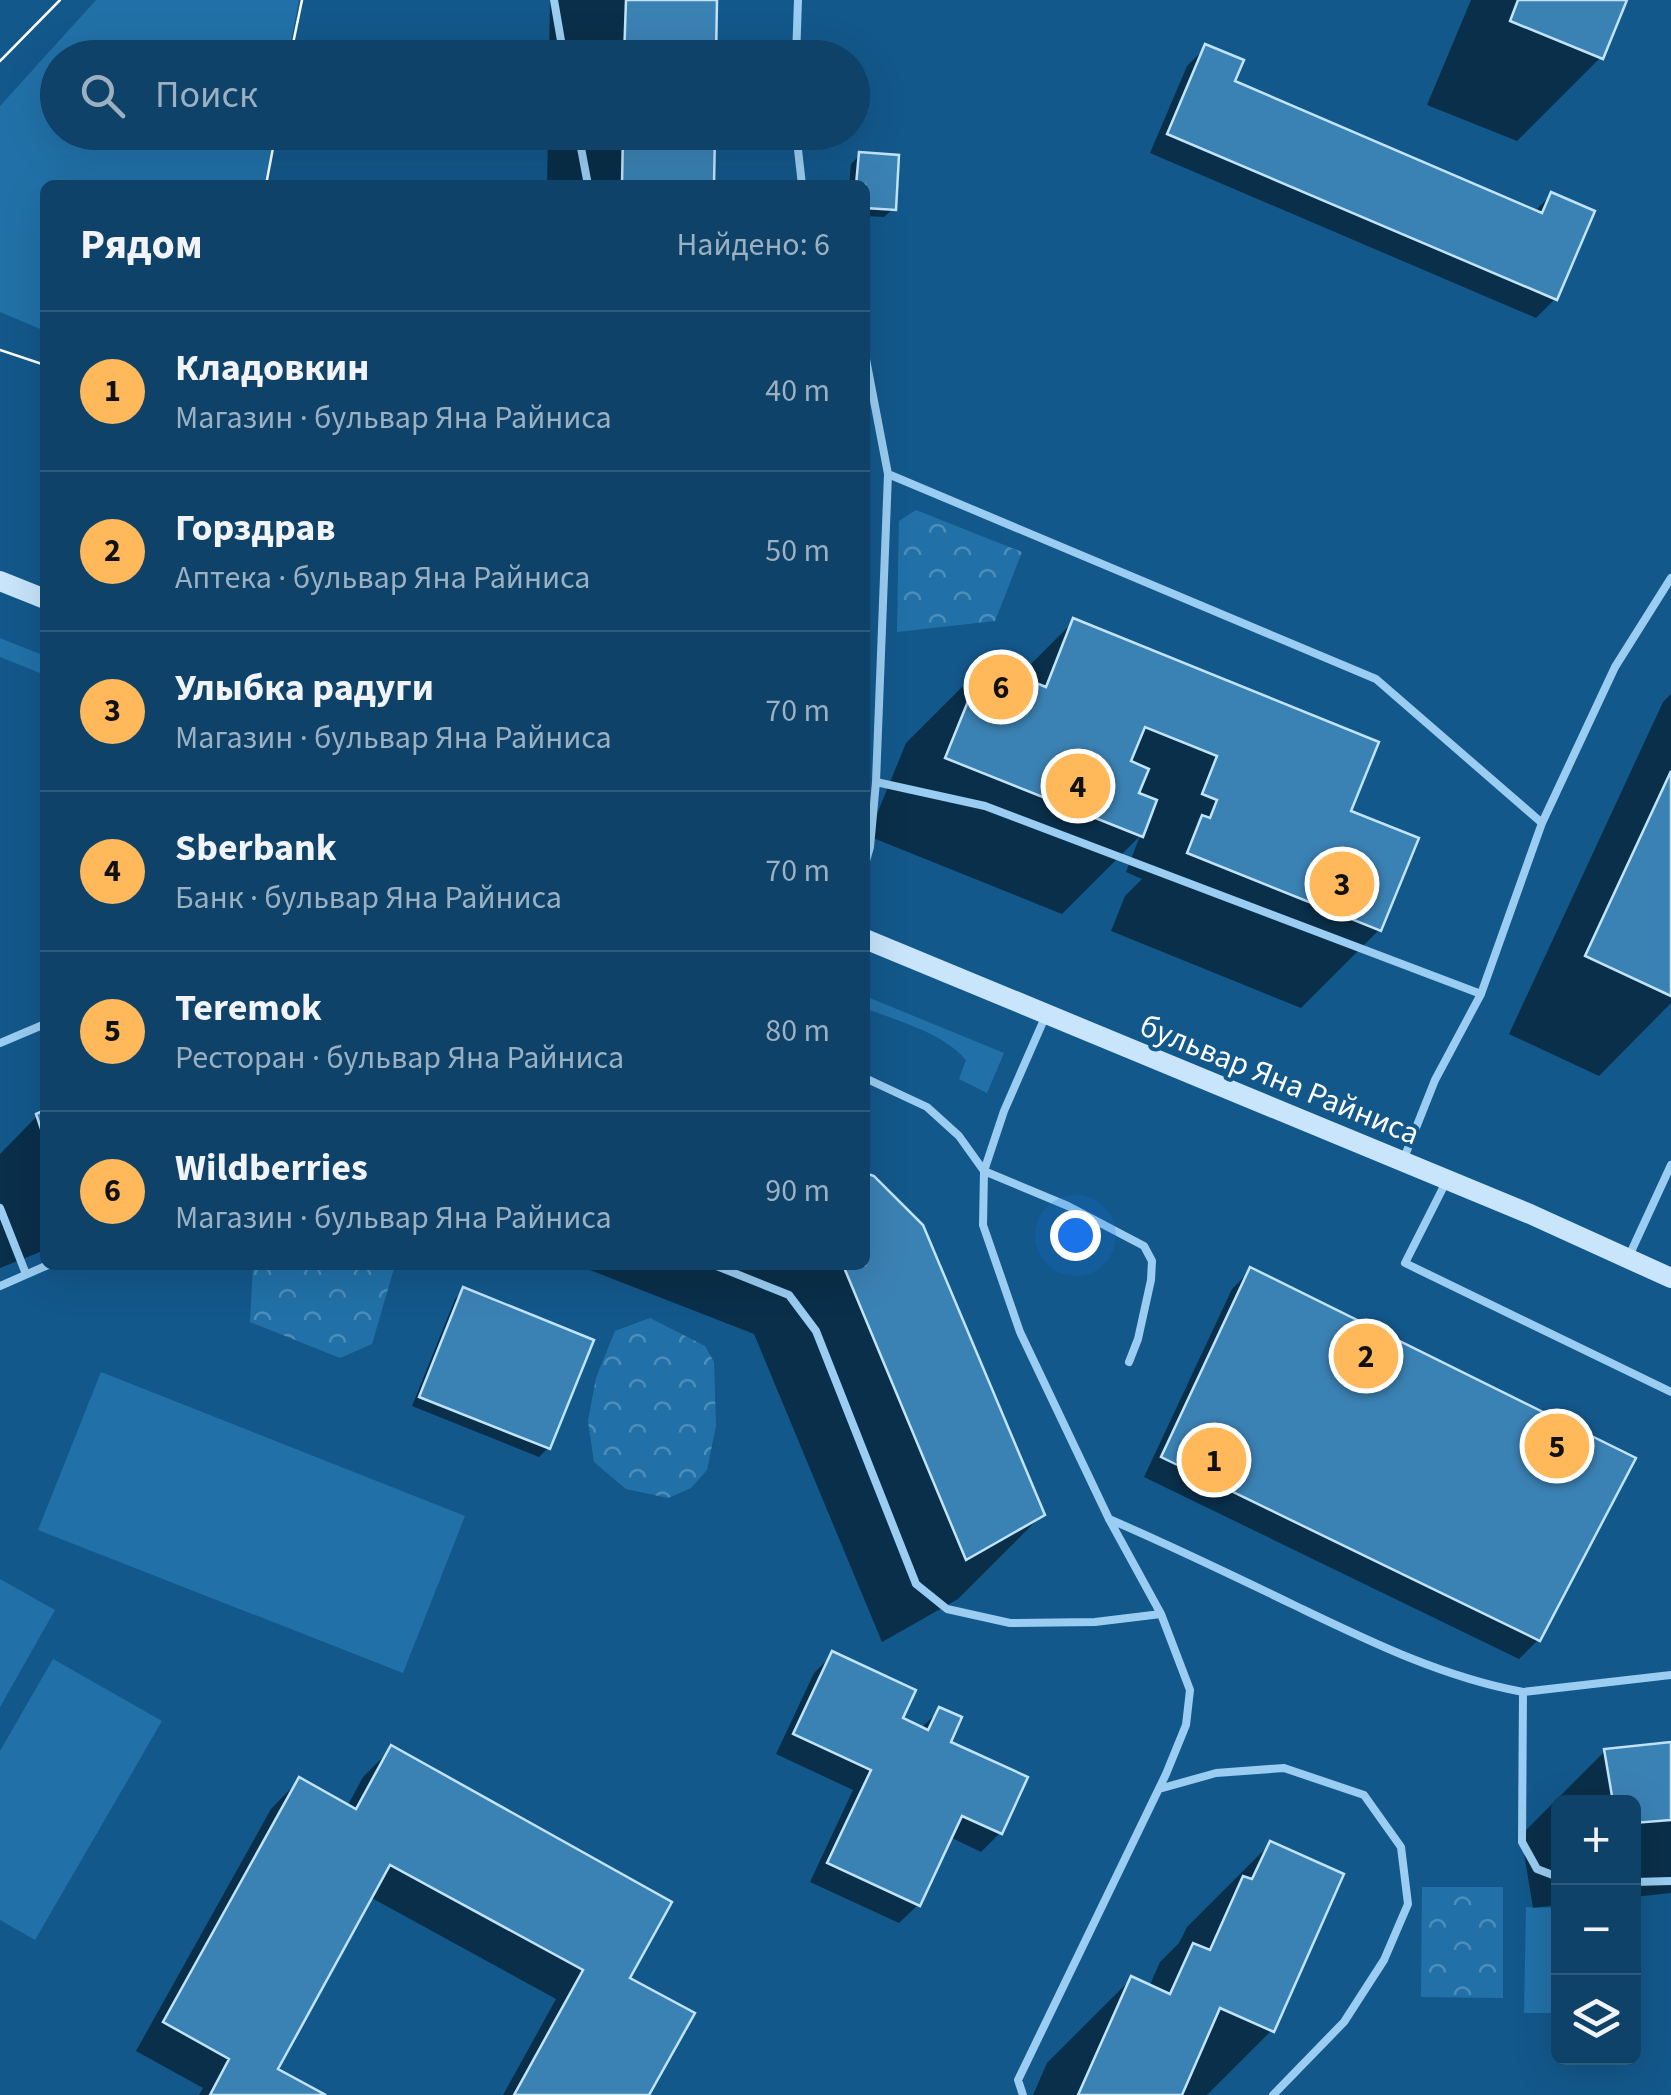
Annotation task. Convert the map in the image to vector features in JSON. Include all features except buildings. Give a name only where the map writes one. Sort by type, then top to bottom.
[{"type":"main road","points":[[0,581],[40,597]]},
{"type":"main road","name":"бульвар Яна Райниса","points":[[870,941],[1447,1180],[1671,1278]]},
{"type":"lane","points":[[554,0],[561,40]]},
{"type":"lane","points":[[797,40],[798,0]]},
{"type":"lane","points":[[581,150],[587,180]]},
{"type":"lane","points":[[798,150],[801,180]]},
{"type":"lane","points":[[870,380],[888,474],[870,847]]},
{"type":"lane","points":[[888,474],[1376,679],[1542,823]]},
{"type":"lane","points":[[1402,1162],[1436,1080],[1481,994],[1542,823],[1615,668],[1671,578]]},
{"type":"lane","points":[[876,782],[986,806],[1481,994]]},
{"type":"lane","points":[[1022,2095],[1018,2080],[1186,1725],[1190,1690],[1161,1614],[1109,1519],[1020,1332],[983,1225],[984,1171],[1004,1111],[1047,1014]]},
{"type":"lane","points":[[0,1043],[40,1026]]},
{"type":"lane","points":[[870,1080],[928,1108],[959,1136],[984,1171],[1068,1206],[1144,1246],[1152,1261],[1151,1280],[1130,1362]]},
{"type":"lane","points":[[1628,1257],[1671,1165]]},
{"type":"lane","points":[[1447,1180],[1405,1263],[1671,1392]]},
{"type":"lane","points":[[0,1208],[26,1274]]},
{"type":"lane","points":[[0,1286],[40,1268]]},
{"type":"lane","points":[[726,1270],[789,1295],[816,1331],[916,1584],[947,1608],[1010,1623],[1095,1622],[1161,1614]]},
{"type":"lane","points":[[1109,1519],[1370,1642],[1475,1684],[1523,1692],[1671,1674]]},
{"type":"lane","points":[[1523,1692],[1522,1842],[1537,1869],[1551,1874]]},
{"type":"lane","points":[[1159,1789],[1216,1773],[1284,1768],[1364,1796],[1401,1847],[1408,1904],[1384,1960],[1344,2022],[1273,2095]]},
{"type":"lane","points":[[1641,1882],[1671,1880]]},
{"type":"green space","points":[[96,0],[299,0],[291,40],[60,40]]},
{"type":"green space","points":[[40,62],[40,150],[272,150],[267,180],[40,180],[40,329],[0,312],[0,106]]},
{"type":"green space","points":[[916,510],[1022,552],[995,621],[897,632],[899,521]]},
{"type":"green space","points":[[0,638],[40,654],[40,673],[0,657]]},
{"type":"green space","points":[[870,998],[1004,1053],[987,1093],[959,1079],[966,1060],[956,1050],[919,1029],[870,1010]]},
{"type":"green space","points":[[253,1270],[394,1270],[372,1344],[340,1358],[250,1322]]},
{"type":"green space","points":[[650,1318],[705,1346],[714,1362],[716,1426],[707,1470],[691,1488],[668,1498],[626,1489],[594,1462],[588,1421],[596,1378],[615,1331]]},
{"type":"green space","points":[[101,1372],[465,1516],[403,1673],[38,1530]]},
{"type":"green space","points":[[0,1579],[55,1610],[0,1707]]},
{"type":"green space","points":[[53,1659],[162,1721],[35,1940],[0,1920],[0,1751]]},
{"type":"green space","points":[[1422,1887],[1503,1887],[1503,1998],[1421,1997]]},
{"type":"green space","points":[[1526,1907],[1551,1908],[1551,2013],[1524,2013]]},
{"type":"tram line","points":[[0,61],[60,0]]},
{"type":"tram line","points":[[294,40],[302,0]]},
{"type":"tram line","points":[[267,180],[273,150]]},
{"type":"tram line","points":[[0,350],[40,363]]},
{"type":"place","name":"Wildberries","points":[[1001,687]]},
{"type":"place","name":"Sberbank","points":[[1078,786]]},
{"type":"place","name":"Улыбка радуги","points":[[1342,884]]},
{"type":"place","name":"Горздрав","points":[[1366,1356]]},
{"type":"place","name":"Teremok","points":[[1557,1446]]},
{"type":"place","name":"Кладовкин","points":[[1214,1460]]}]
